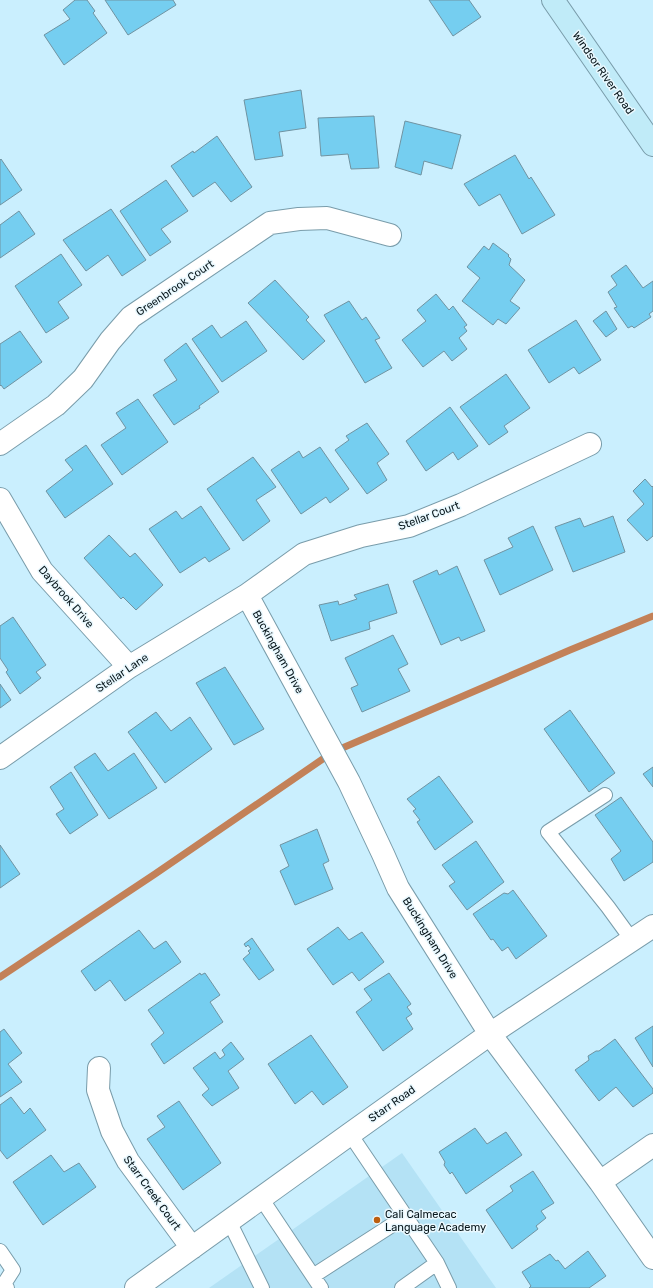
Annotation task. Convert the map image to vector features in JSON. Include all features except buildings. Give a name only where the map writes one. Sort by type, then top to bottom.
[{"type":"main road","name":"Windsor River Road","points":[[553,0],[653,145]]},
{"type":"street","name":"Greenbrook Court","points":[[0,444],[56,405],[83,379],[110,341],[131,317],[270,223],[299,219],[327,218],[390,235]]},
{"type":"street","name":"Stellar Court","points":[[247,595],[304,554],[362,536],[409,526],[461,505],[590,444]]},
{"type":"street","name":"Daybrook Drive","points":[[0,499],[42,571],[129,668]]},
{"type":"street","name":"Stellar Lane","points":[[0,758],[129,668],[247,595]]},
{"type":"street","name":"Buckingham Drive","points":[[247,595],[349,782],[398,888],[490,1034],[600,1182],[653,1258]]},
{"type":"street","name":"Starr Road","points":[[136,1288],[490,1034],[653,926]]},
{"type":"street","name":"Starr Creek Court","points":[[99,1068],[98,1090],[112,1131],[128,1161],[192,1248]]},
{"type":"street","points":[[600,1182],[653,1145]]},
{"type":"lane","points":[[605,795],[548,832],[608,907],[632,940]]},
{"type":"lane","points":[[350,1134],[437,1263],[448,1288]]},
{"type":"lane","points":[[261,1198],[321,1288]]},
{"type":"lane","points":[[313,1276],[406,1216]]},
{"type":"lane","points":[[229,1221],[262,1288]]},
{"type":"lane","points":[[0,1251],[13,1270],[4,1284],[6,1288]]},
{"type":"lane","points":[[402,1288],[437,1263]]},
{"type":"shaded area","name":"Cali Calmecac Language Academy","points":[[402,1153],[496,1288],[209,1288]]},
{"type":"waterway","points":[[0,977],[155,874],[333,752],[653,616]]},
{"type":"place","name":"Cali Calmecac Language Academy","points":[[377,1220]]}]
